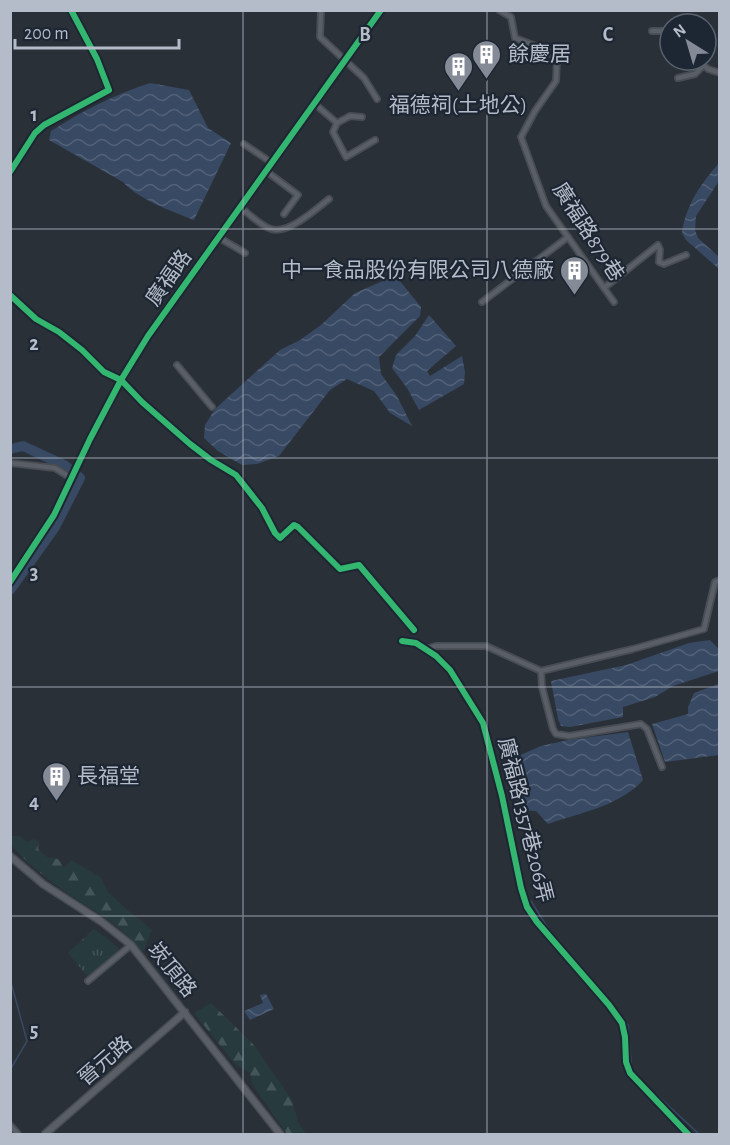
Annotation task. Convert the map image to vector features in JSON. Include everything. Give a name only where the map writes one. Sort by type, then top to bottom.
[{"type":"street","points":[[321,10],[320,37],[364,78],[377,99]]},
{"type":"street","name":"廣福路","points":[[10,582],[54,515],[121,380],[148,336],[381,10]]},
{"type":"street","name":"廣福路879巷","points":[[499,10],[511,17],[514,38],[546,50],[557,59],[556,81],[535,111],[521,137],[546,206],[614,302]]},
{"type":"street","points":[[652,31],[658,31]]},
{"type":"street","points":[[678,78],[697,72]]},
{"type":"street","points":[[315,104],[337,123]]},
{"type":"street","points":[[362,117],[350,116],[337,123],[333,132],[346,157],[375,140]]},
{"type":"street","points":[[244,144],[272,163]]},
{"type":"street","points":[[266,171],[298,195],[284,214]]},
{"type":"street","points":[[240,207],[271,229],[282,231],[329,199]]},
{"type":"street","points":[[218,237],[245,253]]},
{"type":"street","points":[[482,302],[568,237]]},
{"type":"street","points":[[604,288],[658,245],[659,262],[663,264],[686,255]]},
{"type":"street","points":[[177,365],[212,407]]},
{"type":"street","points":[[10,463],[55,468],[71,478]]},
{"type":"street","points":[[426,649],[436,646],[486,646],[541,671],[633,650],[704,629],[716,582],[720,580]]},
{"type":"street","name":"廣福路1357巷206弄","points":[[402,641],[416,643],[426,649],[450,670],[483,723],[502,796],[513,857],[527,907],[622,1023],[626,1062],[630,1072],[687,1134]]},
{"type":"street","points":[[541,671],[542,687],[556,734],[569,735],[640,724],[647,729],[662,767]]},
{"type":"street","name":"崁頂路","points":[[10,855],[43,884],[89,913],[131,945],[280,1134]]},
{"type":"street","points":[[88,981],[131,945]]},
{"type":"street","name":"晉元路","points":[[45,1134],[185,1012]]},
{"type":"street","points":[[10,1125],[18,1134]]},
{"type":"green space","points":[[11,836],[19,836],[27,842],[34,839],[39,842],[38,849],[47,857],[58,859],[64,868],[71,860],[100,877],[108,892],[152,930],[143,952],[111,922],[64,891],[36,869],[11,845]]},
{"type":"green space","points":[[94,929],[118,947],[118,953],[88,977],[68,953]]},
{"type":"green space","points":[[211,1003],[253,1044],[292,1100],[298,1122],[306,1134],[287,1134],[252,1084],[250,1073],[236,1065],[194,1013]]},
{"type":"water","points":[[150,83],[189,90],[208,128],[231,143],[194,220],[137,194],[123,182],[49,140],[51,131],[74,117],[111,98]]},
{"type":"water","points":[[719,163],[719,181],[696,216],[695,230],[698,238],[719,257],[719,269],[686,240],[682,233],[695,195]]},
{"type":"water","points":[[392,277],[399,280],[421,307],[420,316],[379,357],[381,374],[397,396],[412,426],[390,413],[374,391],[347,379],[330,390],[279,456],[257,464],[242,465],[218,451],[204,438],[205,425],[215,409],[280,350],[300,340],[321,325],[355,293]]},
{"type":"water","points":[[429,315],[456,346],[427,371],[430,376],[462,356],[465,372],[464,384],[419,410],[407,388],[392,368],[396,355],[415,336]]},
{"type":"water","points":[[710,640],[719,649],[719,671],[673,686],[655,697],[623,707],[623,717],[570,727],[561,726],[551,681],[626,665],[689,643]]},
{"type":"water","points":[[719,684],[719,755],[665,762],[652,724],[688,714],[688,707],[694,693]]},
{"type":"water","points":[[628,732],[643,780],[634,789],[599,808],[548,824],[536,811],[519,810],[507,761],[541,746]]},
{"type":"water","points":[[266,994],[274,1009],[250,1020],[244,1011],[263,1003],[260,995]]},
{"type":"waterway","points":[[10,449],[23,446],[64,465],[80,478],[55,527],[10,590]]},
{"type":"waterway","points":[[531,901],[549,930],[613,1004],[628,1025],[632,1072],[699,1134]]},
{"type":"waterway","points":[[10,979],[27,1041],[10,1070]]},
{"type":"cycle path","points":[[10,172],[35,133],[44,125],[109,90],[97,59],[71,10]]},
{"type":"cycle path","points":[[10,582],[54,515],[90,439],[121,380],[148,336],[381,10]]},
{"type":"cycle path","points":[[10,295],[36,319],[59,332],[82,350],[104,372],[121,380],[142,402],[190,444],[236,475],[262,508],[280,538],[294,525],[340,569],[359,565],[414,630]]},
{"type":"cycle path","points":[[402,641],[416,643],[436,656],[450,670],[483,723],[527,907],[622,1023],[626,1062],[630,1073],[688,1134]]},
{"type":"place","name":"餘慶居","points":[[487,80]]},
{"type":"place","name":"福德祠(土地公)","points":[[458,92]]},
{"type":"place","name":"中一食品股份有限公司八德廠","points":[[575,296]]},
{"type":"place","name":"長福堂","points":[[56,802]]}]
